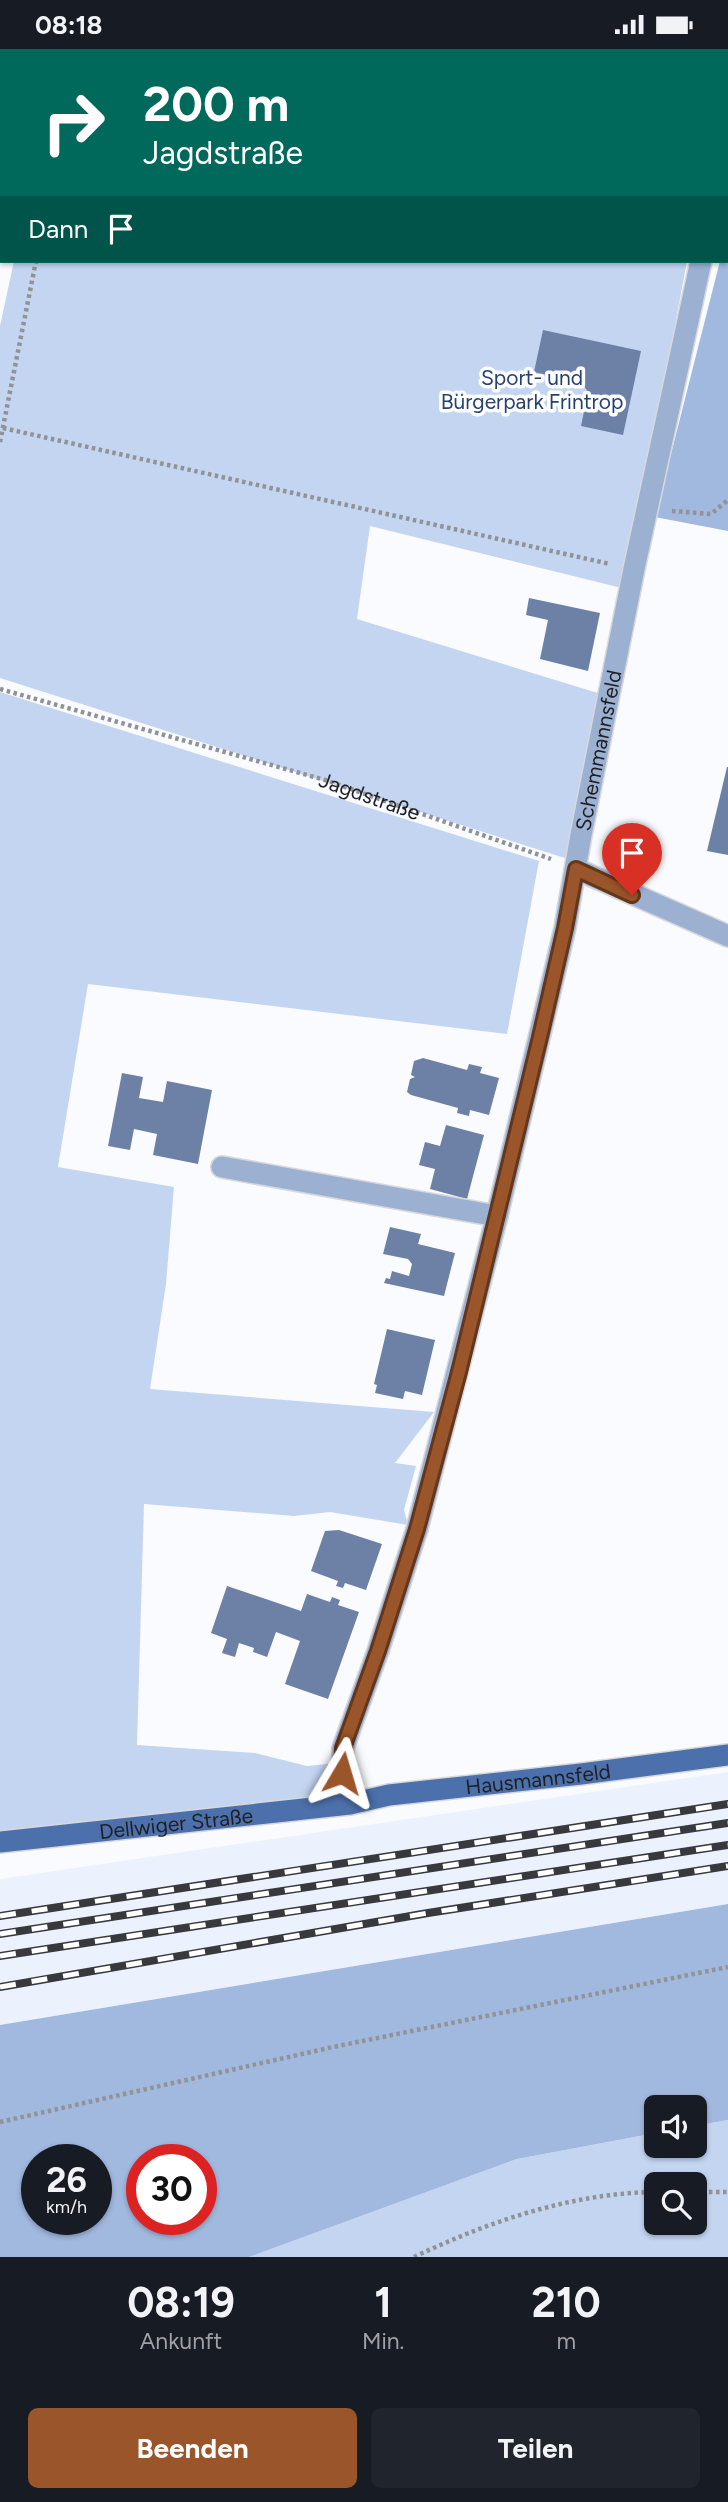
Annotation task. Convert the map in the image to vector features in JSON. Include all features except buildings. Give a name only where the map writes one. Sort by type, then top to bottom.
[{"type":"main road","name":"Hausmannsfeld","points":[[350,1804],[389,1795],[728,1755]]},
{"type":"main road","name":"Dellwiger Straße","points":[[0,1842],[350,1804]]},
{"type":"street","name":"Schemmannsfeld","points":[[350,1804],[342,1773],[343,1748],[378,1651],[417,1529],[497,1216],[565,928],[580,835],[634,569],[701,263]]},
{"type":"street","points":[[576,869],[728,936]]},
{"type":"street","points":[[222,1167],[497,1216]]},
{"type":"path","points":[[0,442],[36,263]]},
{"type":"path","points":[[3,428],[634,569]]},
{"type":"path","points":[[649,507],[711,514],[728,500]]},
{"type":"path","name":"Jagdstraße","points":[[0,689],[325,780],[576,869]]},
{"type":"path","points":[[0,2122],[333,2047],[728,1968]]},
{"type":"path","points":[[707,2192],[728,2192]]},
{"type":"path","points":[[414,2257],[458,2236],[553,2205],[644,2193]]},
{"type":"shaded area","points":[[719,263],[728,263],[728,531],[655,517]]},
{"type":"shaded area","points":[[728,1772],[728,1904],[0,2025],[0,1879]]},
{"type":"shaded area","points":[[728,1904],[728,2120],[707,2124],[707,2095],[644,2095],[644,2135],[517,2159],[249,2257],[0,2257],[0,2025]]},
{"type":"green space","name":"Sport- und Bürgerpark Frintrop","points":[[14,263],[687,263],[626,589],[370,526],[357,619],[601,694],[571,860],[0,678],[0,326]]},
{"type":"green space","points":[[0,692],[539,861],[507,1034],[88,984],[58,1167],[174,1187],[166,1284],[150,1389],[434,1412],[395,1463],[416,1466],[404,1510],[408,1525],[330,1512],[294,1516],[144,1504],[137,1745],[255,1753],[307,1766],[338,1763],[331,1796],[0,1831]]},
{"type":"green space","points":[[728,2120],[728,2257],[249,2257],[517,2159],[644,2135],[644,2158],[707,2158],[707,2124]]},
{"type":"railway","points":[[0,1916],[728,1804]]},
{"type":"railway","points":[[0,1934],[728,1823]]},
{"type":"railway","points":[[0,1956],[728,1845]]},
{"type":"railway","points":[[0,1987],[428,1913],[728,1866]]},
{"type":"route","points":[[342,1773],[343,1748],[378,1651],[417,1529],[459,1372],[540,1037],[576,869],[632,895]]}]
